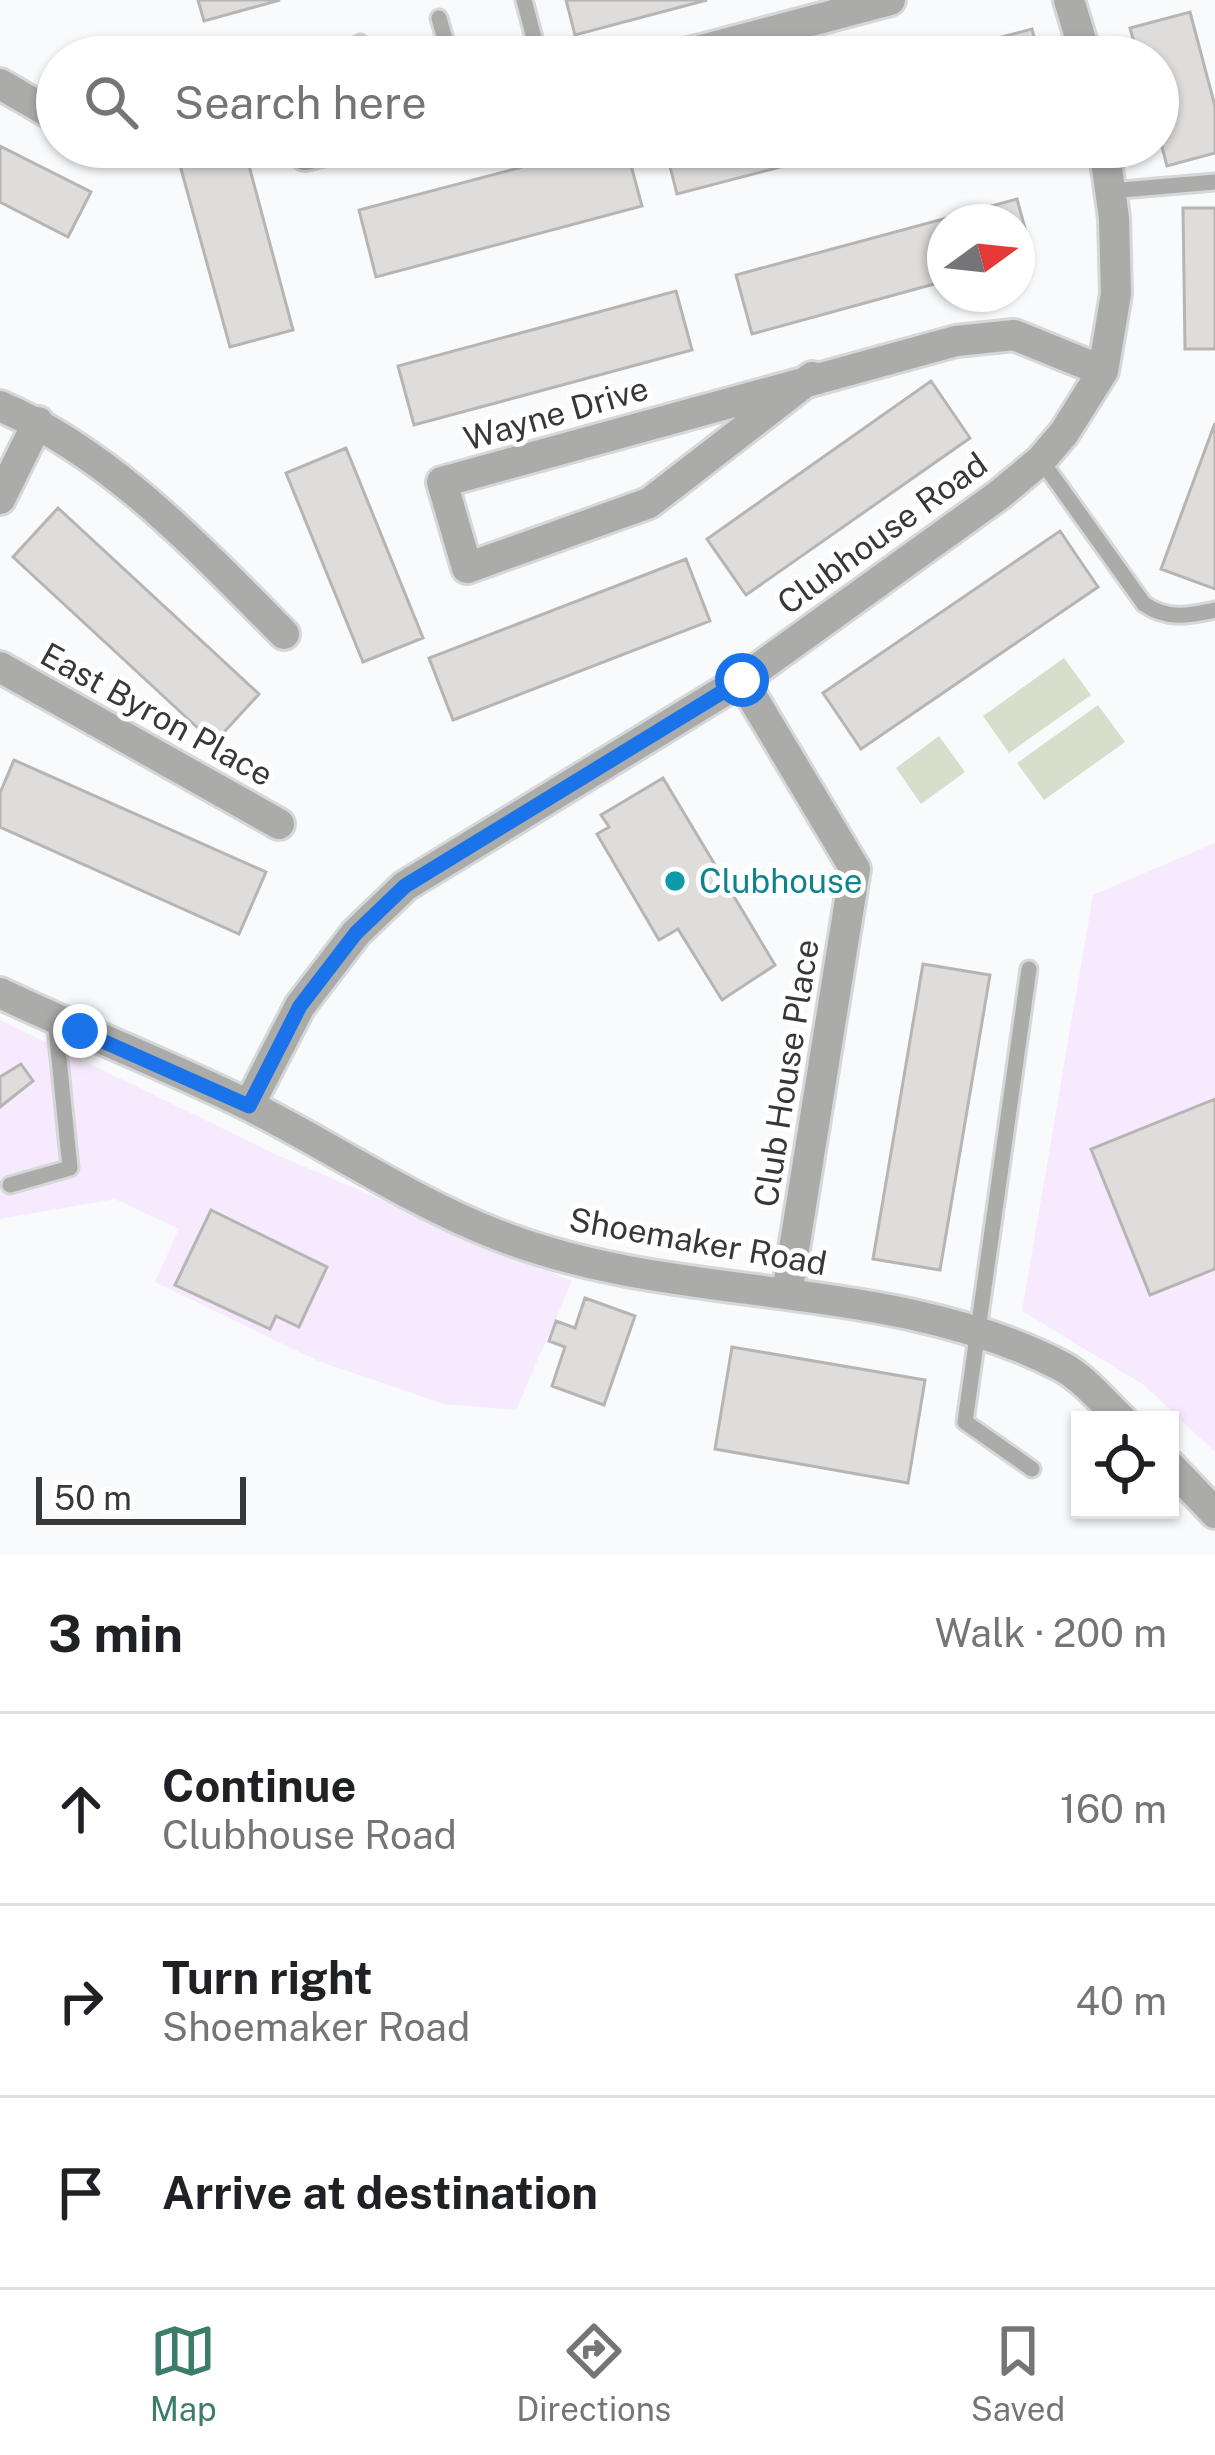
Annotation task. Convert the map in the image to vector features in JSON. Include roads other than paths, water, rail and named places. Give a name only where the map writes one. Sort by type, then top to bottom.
[{"type":"street","points":[[754,36],[890,0]]},
{"type":"street","points":[[1069,0],[1080,36]]},
{"type":"street","points":[[0,84],[36,105]]},
{"type":"street","name":"Clubhouse Road","points":[[249,1106],[300,1006],[356,933],[405,886],[742,680],[1041,460],[1103,371],[1116,293],[1107,168]]},
{"type":"street","name":"Wayne Drive","points":[[812,377],[649,503],[467,568],[442,482],[812,377],[956,340],[1014,335],[1103,371]]},
{"type":"street","points":[[0,406],[38,422],[167,516],[284,634]]},
{"type":"street","points":[[0,499],[38,422]]},
{"type":"street","name":"East Byron Place","points":[[0,667],[279,824]]},
{"type":"street","name":"Club House Place","points":[[742,680],[855,869],[787,1293]]},
{"type":"street","name":"Shoemaker Road","points":[[0,993],[249,1106],[390,1184],[499,1236],[617,1269],[787,1293],[978,1330],[1066,1368],[1112,1411]]},
{"type":"street","points":[[1179,1475],[1215,1513]]},
{"type":"lane","points":[[524,0],[533,36]]},
{"type":"lane","points":[[439,18],[444,36]]},
{"type":"lane","points":[[1110,191],[1215,182]]},
{"type":"lane","points":[[1041,460],[1144,604],[1160,615],[1189,616],[1215,610]]},
{"type":"lane","points":[[1028,970],[964,1422],[1032,1469]]},
{"type":"lane","points":[[10,1185],[70,1168],[55,1019]]},
{"type":"place","name":"Clubhouse","points":[[675,881]]}]
